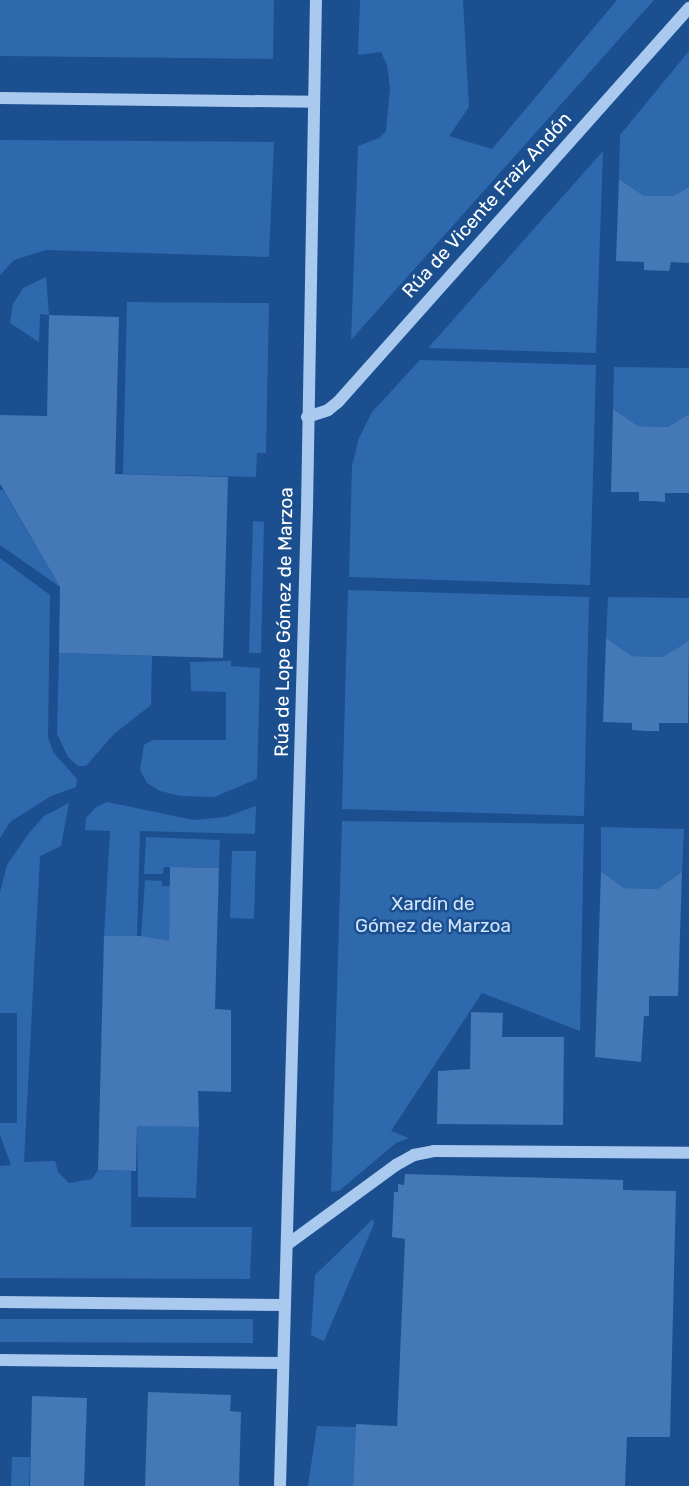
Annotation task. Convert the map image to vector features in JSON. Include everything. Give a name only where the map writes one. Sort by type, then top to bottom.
[{"type":"street","name":"Rúa de Lope Gómez de Marzoa","points":[[280,1486],[288,1244],[316,0]]},
{"type":"street","name":"Rúa de Vicente Fraiz Andón","points":[[307,417],[328,410],[338,402],[689,8]]},
{"type":"street","points":[[0,98],[314,102]]},
{"type":"street","points":[[288,1244],[414,1155],[435,1151],[689,1153]]},
{"type":"street","points":[[0,1302],[285,1305]]},
{"type":"street","points":[[0,1360],[283,1363]]},
{"type":"green space","points":[[0,0],[274,0],[273,59],[0,56]]},
{"type":"green space","points":[[360,0],[463,0],[469,107],[449,136],[492,149],[617,0],[654,0],[351,340],[358,146],[379,138],[386,131],[390,88],[387,65],[381,52],[358,55]]},
{"type":"green space","points":[[689,51],[689,187],[673,196],[644,196],[619,179],[620,135]]},
{"type":"green space","points":[[0,140],[274,142],[269,257],[46,250],[14,260],[0,275]]},
{"type":"green space","points":[[603,151],[596,353],[428,348]]},
{"type":"green space","points":[[46,277],[49,315],[40,314],[39,342],[10,323],[13,304],[23,288]]},
{"type":"green space","points":[[127,302],[269,303],[266,453],[257,453],[256,477],[123,474]]},
{"type":"green space","points":[[420,360],[596,365],[590,585],[349,577],[352,466],[359,438],[372,412]]},
{"type":"green space","points":[[614,367],[689,368],[689,414],[668,427],[638,426],[613,409]]},
{"type":"green space","points":[[0,490],[3,490],[60,587],[0,545]]},
{"type":"green space","points":[[253,521],[264,522],[261,653],[249,653]]},
{"type":"green space","points":[[0,558],[50,595],[48,737],[53,752],[77,779],[76,787],[51,796],[10,822],[0,838]]},
{"type":"green space","points":[[348,590],[589,597],[584,816],[342,809]]},
{"type":"green space","points":[[608,597],[689,598],[689,641],[662,657],[632,656],[606,638]]},
{"type":"green space","points":[[59,653],[152,656],[151,705],[114,734],[86,766],[78,766],[68,757],[57,734]]},
{"type":"green space","points":[[231,661],[231,666],[260,668],[257,779],[214,797],[181,796],[160,791],[147,783],[140,770],[144,745],[153,740],[226,740],[226,692],[191,691],[190,662]]},
{"type":"green space","points":[[107,802],[194,820],[225,817],[256,806],[255,834],[140,831],[137,936],[104,936],[110,831],[85,830],[86,818],[96,807]]},
{"type":"green space","points":[[69,803],[61,846],[40,856],[24,1162],[55,1161],[58,1172],[69,1183],[92,1179],[98,1170],[131,1171],[131,1227],[252,1227],[250,1279],[0,1278],[0,1166],[11,1165],[0,1135],[0,1123],[17,1123],[17,1013],[0,1013],[0,892],[7,865],[29,833],[44,816]]},
{"type":"green space","name":"Xardín de Gómez de Marzoa","points":[[342,821],[584,824],[580,1031],[482,993],[391,1131],[409,1138],[396,1143],[339,1191],[331,1192]]},
{"type":"green space","points":[[601,827],[684,829],[682,872],[657,889],[624,888],[601,871]]},
{"type":"green space","points":[[146,837],[220,840],[219,868],[164,867],[163,874],[144,874]]},
{"type":"green space","points":[[232,851],[256,851],[254,919],[230,918]]},
{"type":"green space","points":[[145,880],[162,881],[162,886],[170,886],[169,954],[141,936]]},
{"type":"green space","points":[[137,1119],[154,1126],[199,1127],[196,1198],[138,1197]]},
{"type":"green space","points":[[373,1219],[374,1224],[324,1341],[311,1335],[315,1275]]},
{"type":"green space","points":[[0,1319],[253,1319],[253,1343],[0,1342]]},
{"type":"green space","points":[[317,1426],[356,1427],[353,1486],[308,1486]]},
{"type":"green space","points":[[12,1457],[30,1457],[29,1486],[11,1486]]},
{"type":"building","points":[[619,179],[644,196],[673,196],[689,187],[689,263],[671,262],[669,271],[644,270],[644,262],[616,261]]},
{"type":"building","points":[[49,315],[119,317],[115,474],[228,477],[223,658],[59,653],[60,587],[0,484],[0,415],[47,416]]},
{"type":"building","points":[[613,409],[638,426],[668,427],[689,414],[689,493],[665,493],[665,502],[639,501],[639,492],[611,492]]},
{"type":"building","points":[[606,638],[632,656],[662,657],[689,641],[688,723],[659,723],[659,731],[646,731],[632,730],[632,723],[603,722]]},
{"type":"building","points":[[170,867],[219,868],[215,1009],[231,1010],[231,1092],[198,1091],[199,1127],[137,1126],[136,1171],[98,1170],[104,936],[140,936],[169,941]]},
{"type":"building","points":[[601,871],[624,888],[657,889],[682,872],[678,996],[649,996],[649,1016],[644,1016],[641,1062],[595,1057]]},
{"type":"building","points":[[471,1012],[503,1013],[502,1037],[564,1037],[563,1125],[437,1124],[438,1071],[470,1069]]},
{"type":"building","points":[[405,1174],[623,1180],[623,1190],[676,1191],[670,1437],[627,1437],[625,1486],[353,1486],[356,1424],[397,1426],[405,1239],[392,1237],[394,1192],[398,1192],[398,1184],[404,1185]]},
{"type":"building","points":[[148,1392],[231,1395],[230,1411],[241,1412],[239,1486],[145,1486]]},
{"type":"building","points":[[32,1396],[87,1398],[84,1486],[30,1486]]}]
